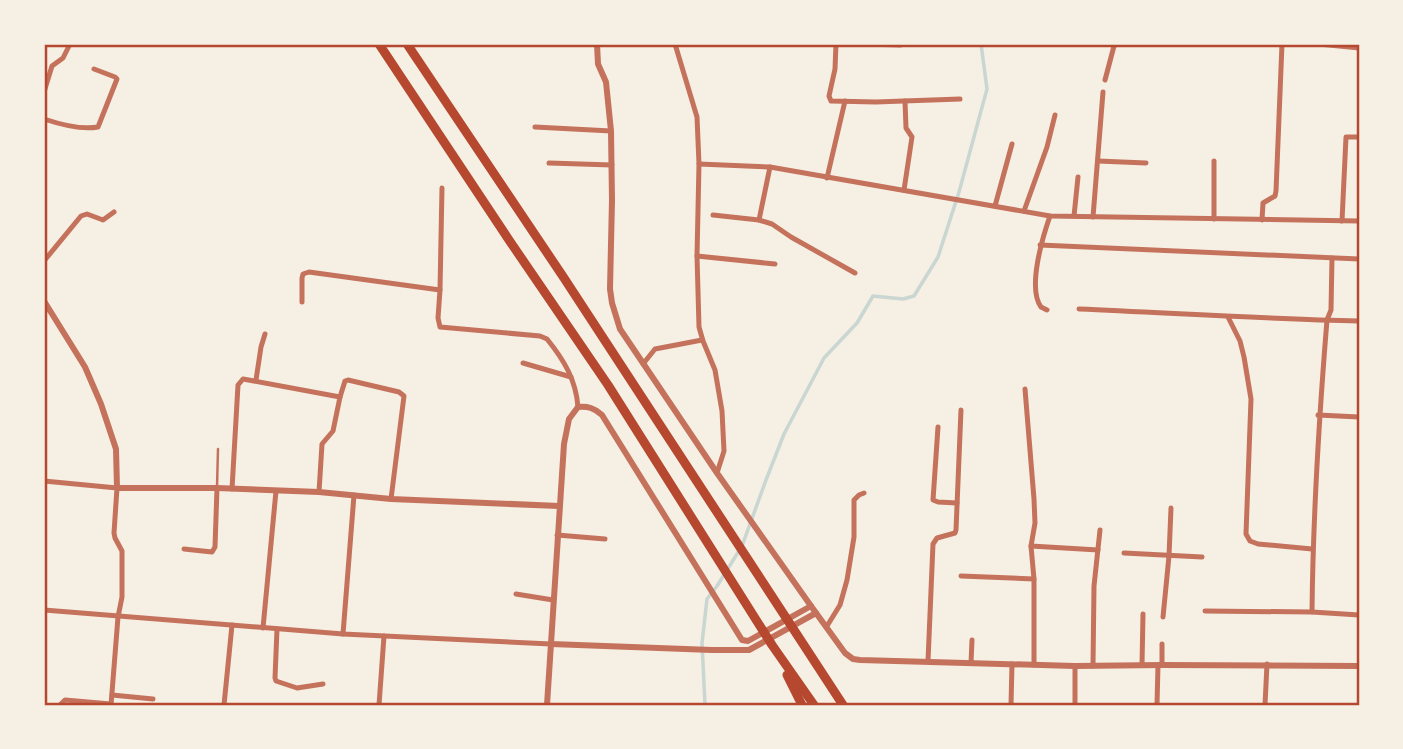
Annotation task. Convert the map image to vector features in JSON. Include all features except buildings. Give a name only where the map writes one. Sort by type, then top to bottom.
[{"type":"highway","points":[[379,44],[608,385],[772,645],[814,705]]},
{"type":"highway","points":[[407,44],[564,278],[843,705]]},
{"type":"highway","points":[[772,645],[802,705]]},
{"type":"street","points":[[44,92],[52,66],[63,58],[70,44]]},
{"type":"street","points":[[597,44],[598,64],[606,82],[611,131],[610,289],[620,329],[717,473],[845,653],[853,659],[1034,665],[1359,666]]},
{"type":"street","points":[[675,44],[697,117],[699,327],[715,370],[722,411],[724,451],[717,473]]},
{"type":"street","points":[[836,44],[835,69],[829,96],[831,101],[960,99]]},
{"type":"street","points":[[866,44],[901,45]]},
{"type":"street","points":[[1105,80],[1114,46],[1117,44]]},
{"type":"street","points":[[1262,220],[1263,203],[1275,196],[1276,191],[1282,44]]},
{"type":"street","points":[[1319,44],[1359,48]]},
{"type":"street","points":[[44,119],[81,127],[98,127],[117,79],[94,69]]},
{"type":"street","points":[[1093,217],[1103,92]]},
{"type":"street","points":[[827,178],[845,101]]},
{"type":"street","points":[[904,190],[912,137],[906,128],[905,101]]},
{"type":"street","points":[[1024,211],[1055,116]]},
{"type":"street","points":[[535,127],[611,131]]},
{"type":"street","points":[[1342,221],[1346,137],[1359,137]]},
{"type":"street","points":[[995,206],[1012,144]]},
{"type":"street","points":[[1098,160],[1146,163]]},
{"type":"street","points":[[1213,219],[1214,161]]},
{"type":"street","points":[[549,163],[612,165]]},
{"type":"street","points":[[699,164],[769,167],[1050,216],[1359,221]]},
{"type":"street","points":[[759,220],[769,167]]},
{"type":"street","points":[[1074,216],[1078,177]]},
{"type":"street","points":[[442,188],[438,318],[440,327],[544,338],[554,349],[576,388],[578,407],[569,419],[566,430],[559,506],[547,705]]},
{"type":"street","points":[[44,261],[81,216],[87,214],[103,220],[114,212]]},
{"type":"street","points":[[713,215],[772,224],[855,274]]},
{"type":"street","points":[[1047,310],[1041,307],[1035,296],[1040,245],[1050,216]]},
{"type":"street","points":[[1040,245],[1359,259]]},
{"type":"street","points":[[697,256],[775,264]]},
{"type":"street","points":[[1312,612],[1318,415],[1327,320],[1331,310],[1332,258]]},
{"type":"street","points":[[302,302],[302,278],[303,274],[309,272],[440,290]]},
{"type":"street","points":[[44,301],[85,367],[117,449],[114,533],[122,551],[122,597],[111,705],[65,700],[60,705]]},
{"type":"street","points":[[1079,309],[1359,321]]},
{"type":"street","points":[[1228,317],[1242,349],[1251,399],[1246,534],[1250,541],[1258,544],[1312,549]]},
{"type":"street","points":[[256,380],[265,334]]},
{"type":"street","points":[[643,364],[655,349],[702,340]]},
{"type":"street","points":[[523,363],[571,377]]},
{"type":"street","points":[[232,489],[238,385],[241,380],[256,380],[340,397]]},
{"type":"street","points":[[319,492],[322,444],[333,431],[340,397],[345,381],[348,380],[400,392],[404,396],[391,499]]},
{"type":"street","points":[[1025,389],[1035,523],[1031,547],[1034,579],[1034,665]]},
{"type":"street","points":[[578,407],[587,406],[602,415],[742,640],[747,641],[811,606]]},
{"type":"street","points":[[929,662],[933,544],[937,538],[955,533],[961,410]]},
{"type":"street","points":[[1318,415],[1359,417]]},
{"type":"street","points":[[938,427],[933,499],[938,502],[957,503]]},
{"type":"street","points":[[44,481],[117,488],[319,492],[391,499],[559,506]]},
{"type":"street","points":[[184,549],[212,552],[215,548],[218,488]]},
{"type":"street","points":[[263,628],[276,491]]},
{"type":"street","points":[[827,626],[840,606],[847,580],[854,537],[854,500],[864,493]]},
{"type":"street","points":[[343,634],[354,495]]},
{"type":"street","points":[[1163,617],[1170,556],[1171,508]]},
{"type":"street","points":[[1093,666],[1094,586],[1100,530]]},
{"type":"street","points":[[557,535],[605,539]]},
{"type":"street","points":[[1031,547],[1098,550]]},
{"type":"street","points":[[1124,553],[1202,557]]},
{"type":"street","points":[[961,576],[1034,579]]},
{"type":"street","points":[[516,594],[554,600]]},
{"type":"street","points":[[44,610],[343,634],[712,650],[748,650],[816,613]]},
{"type":"street","points":[[1205,611],[1359,615]]},
{"type":"street","points":[[1142,665],[1143,614]]},
{"type":"street","points":[[224,705],[232,625]]},
{"type":"street","points":[[277,629],[276,681],[297,688],[323,684]]},
{"type":"street","points":[[379,705],[384,636]]},
{"type":"street","points":[[971,663],[972,640]]},
{"type":"street","points":[[1157,705],[1162,644]]},
{"type":"street","points":[[1011,705],[1012,664]]},
{"type":"street","points":[[1265,705],[1266,664]]},
{"type":"street","points":[[1075,666],[1075,705]]},
{"type":"street","points":[[111,695],[153,699]]},
{"type":"lane","points":[[218,449],[218,488]]},
{"type":"waterway","points":[[705,705],[702,643],[707,599],[742,546],[784,434],[824,358],[857,323],[873,296],[903,299],[914,296],[938,257],[987,89],[981,44]]}]
